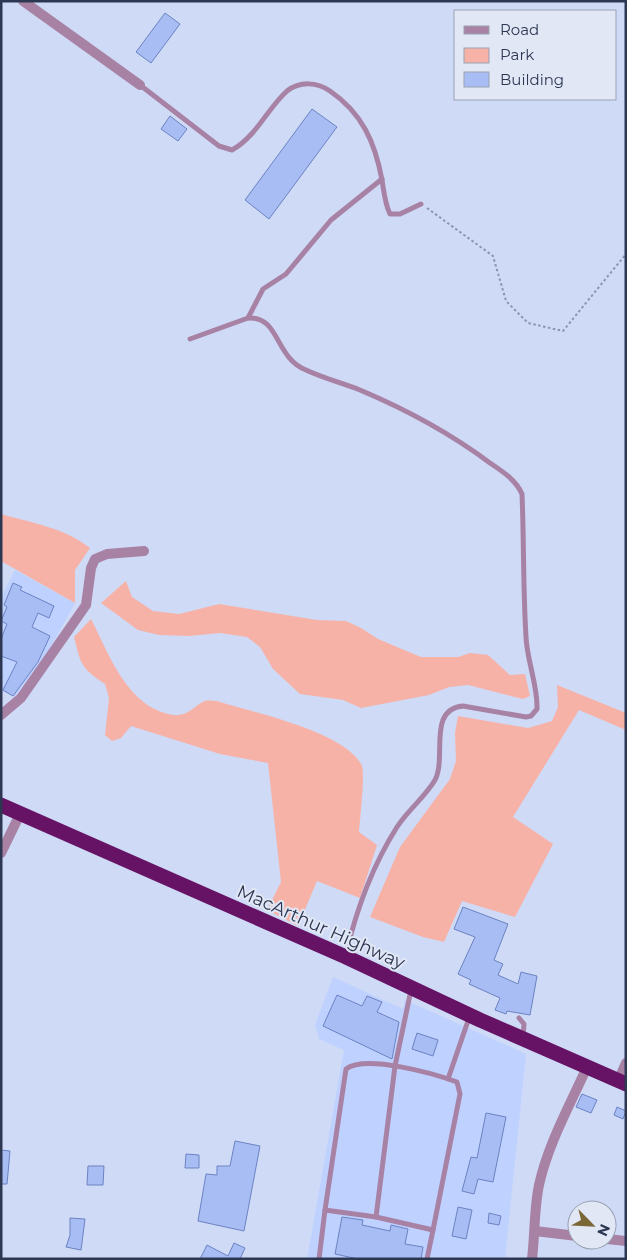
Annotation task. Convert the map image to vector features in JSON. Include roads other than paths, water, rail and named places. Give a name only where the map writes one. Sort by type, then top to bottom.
[{"type":"highway","name":"MacArthur Highway","points":[[1,805],[346,957],[523,1040],[622,1082]]},
{"type":"street","points":[[22,1],[140,85]]},
{"type":"street","points":[[3,710],[21,698],[86,605],[91,568],[95,559],[108,554],[144,551]]},
{"type":"street","points":[[1,853],[20,814]]},
{"type":"street","points":[[622,1082],[626,1063]]},
{"type":"street","points":[[532,1259],[537,1197],[541,1178],[555,1138],[587,1067]]},
{"type":"street","points":[[535,1231],[567,1235]]},
{"type":"lane","points":[[140,85],[219,146],[232,150],[252,133],[287,91],[302,84],[323,86],[359,117],[372,140],[388,209],[392,216],[421,204]]},
{"type":"lane","points":[[248,318],[264,289],[286,274],[331,220],[382,179]]},
{"type":"lane","points":[[190,339],[248,318],[256,317],[267,322],[283,352],[301,368],[360,390],[423,420],[488,461],[517,484],[522,494],[528,664],[536,693],[538,709],[531,716],[526,717],[462,706],[452,707],[446,713],[440,734],[437,776],[408,811],[386,845],[362,904],[346,957]]},
{"type":"lane","points":[[376,1217],[395,1066],[411,988]]},
{"type":"lane","points":[[448,1079],[470,1015]]},
{"type":"lane","points":[[519,1018],[524,1024],[523,1040]]},
{"type":"lane","points":[[319,1259],[346,1069],[352,1065],[368,1064],[395,1066],[457,1082],[460,1094],[427,1259]]},
{"type":"lane","points":[[325,1210],[376,1217],[433,1230]]}]
